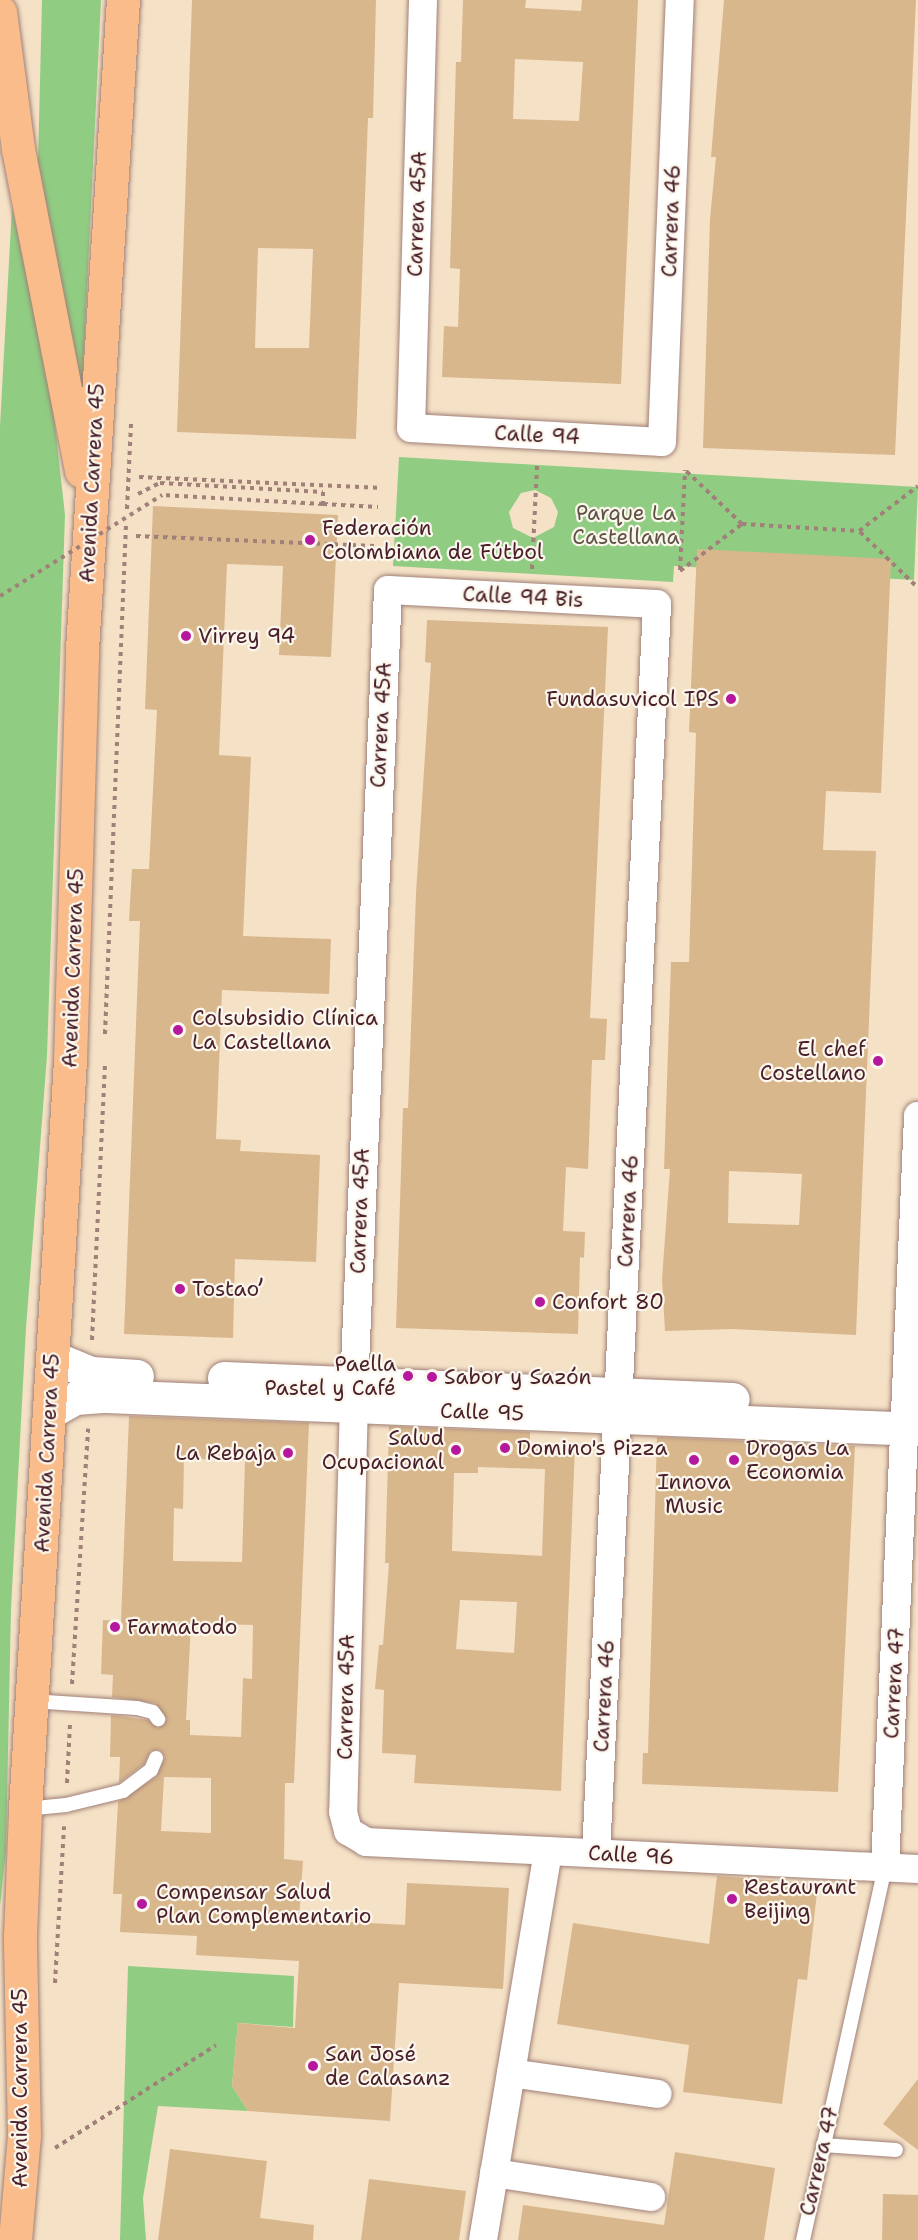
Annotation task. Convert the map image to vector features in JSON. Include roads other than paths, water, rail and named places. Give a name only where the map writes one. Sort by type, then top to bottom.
[{"type":"highway","name":"Avenida Carrera 45","points":[[15,2240],[24,2135],[20,1936],[25,1809],[70,1061],[82,649],[123,0]]},
{"type":"highway","points":[[0,12],[18,149],[90,517]]},
{"type":"highway","name":"Avenida Carrera 45","points":[[0,2031],[20,1936]]},
{"type":"street","name":"Carrera 45A","points":[[411,428],[423,0]]},
{"type":"street","name":"Carrera 46","points":[[662,442],[680,0]]},
{"type":"street","name":"Calle 94","points":[[411,428],[662,442]]},
{"type":"street","name":"Carrera 45A","points":[[348,1831],[343,1812],[354,1395],[388,590]]},
{"type":"street","name":"Calle 94 Bis","points":[[388,590],[657,604]]},
{"type":"street","name":"Carrera 46","points":[[596,1853],[657,604]]},
{"type":"street","name":"Carrera 47","points":[[885,1867],[912,1418],[918,1116]]},
{"type":"street","name":"Calle 95","points":[[52,1357],[77,1369],[109,1375],[354,1395]]},
{"type":"street","name":"Calle 95","points":[[50,1412],[75,1398],[90,1396],[354,1395],[912,1418]]},
{"type":"street","name":"Calle 96","points":[[348,1831],[366,1842],[918,1869]]},
{"type":"street","points":[[483,2240],[548,1851]]},
{"type":"street","points":[[511,2073],[658,2094]]},
{"type":"street","points":[[494,2173],[651,2198]]},
{"type":"lane","points":[[32,1701],[137,1708],[153,1712],[158,1719]]},
{"type":"lane","points":[[25,1809],[66,1805],[123,1791],[145,1776],[156,1758]]},
{"type":"lane","name":"Carrera 47","points":[[803,2240],[822,2145],[885,1867]]},
{"type":"lane","points":[[822,2145],[896,2150]]},
{"type":"place","name":"Federación Colombiana de Fútbol","points":[[310,540]]},
{"type":"place","name":"Virrey 94","points":[[186,636]]},
{"type":"place","name":"Fundasuvicol IPS","points":[[731,699]]},
{"type":"place","name":"Colsubsidio Clínica La Castellana","points":[[178,1030]]},
{"type":"place","name":"El chef Costellano","points":[[878,1061]]},
{"type":"place","name":"Tostao’","points":[[180,1289]]},
{"type":"place","name":"Confort 80","points":[[540,1302]]},
{"type":"place","name":"Paella Pastel y Café","points":[[408,1376]]},
{"type":"place","name":"Sabor y Sazón","points":[[432,1377]]},
{"type":"place","name":"Domino's Pizza","points":[[505,1448]]},
{"type":"place","name":"Salud Ocupacional","points":[[456,1450]]},
{"type":"place","name":"La Rebaja","points":[[288,1453]]},
{"type":"place","name":"Innova Music","points":[[694,1460]]},
{"type":"place","name":"Drogas La Economia","points":[[734,1460]]},
{"type":"place","name":"Farmatodo","points":[[115,1627]]},
{"type":"place","name":"Restaurant Beijing","points":[[732,1899]]},
{"type":"place","name":"Compensar Salud Plan Complementario","points":[[142,1904]]},
{"type":"place","name":"San José de Calasanz","points":[[313,2066]]},
{"type":"park label","name":"Parque La Castellana","points":[[626,525]]}]
